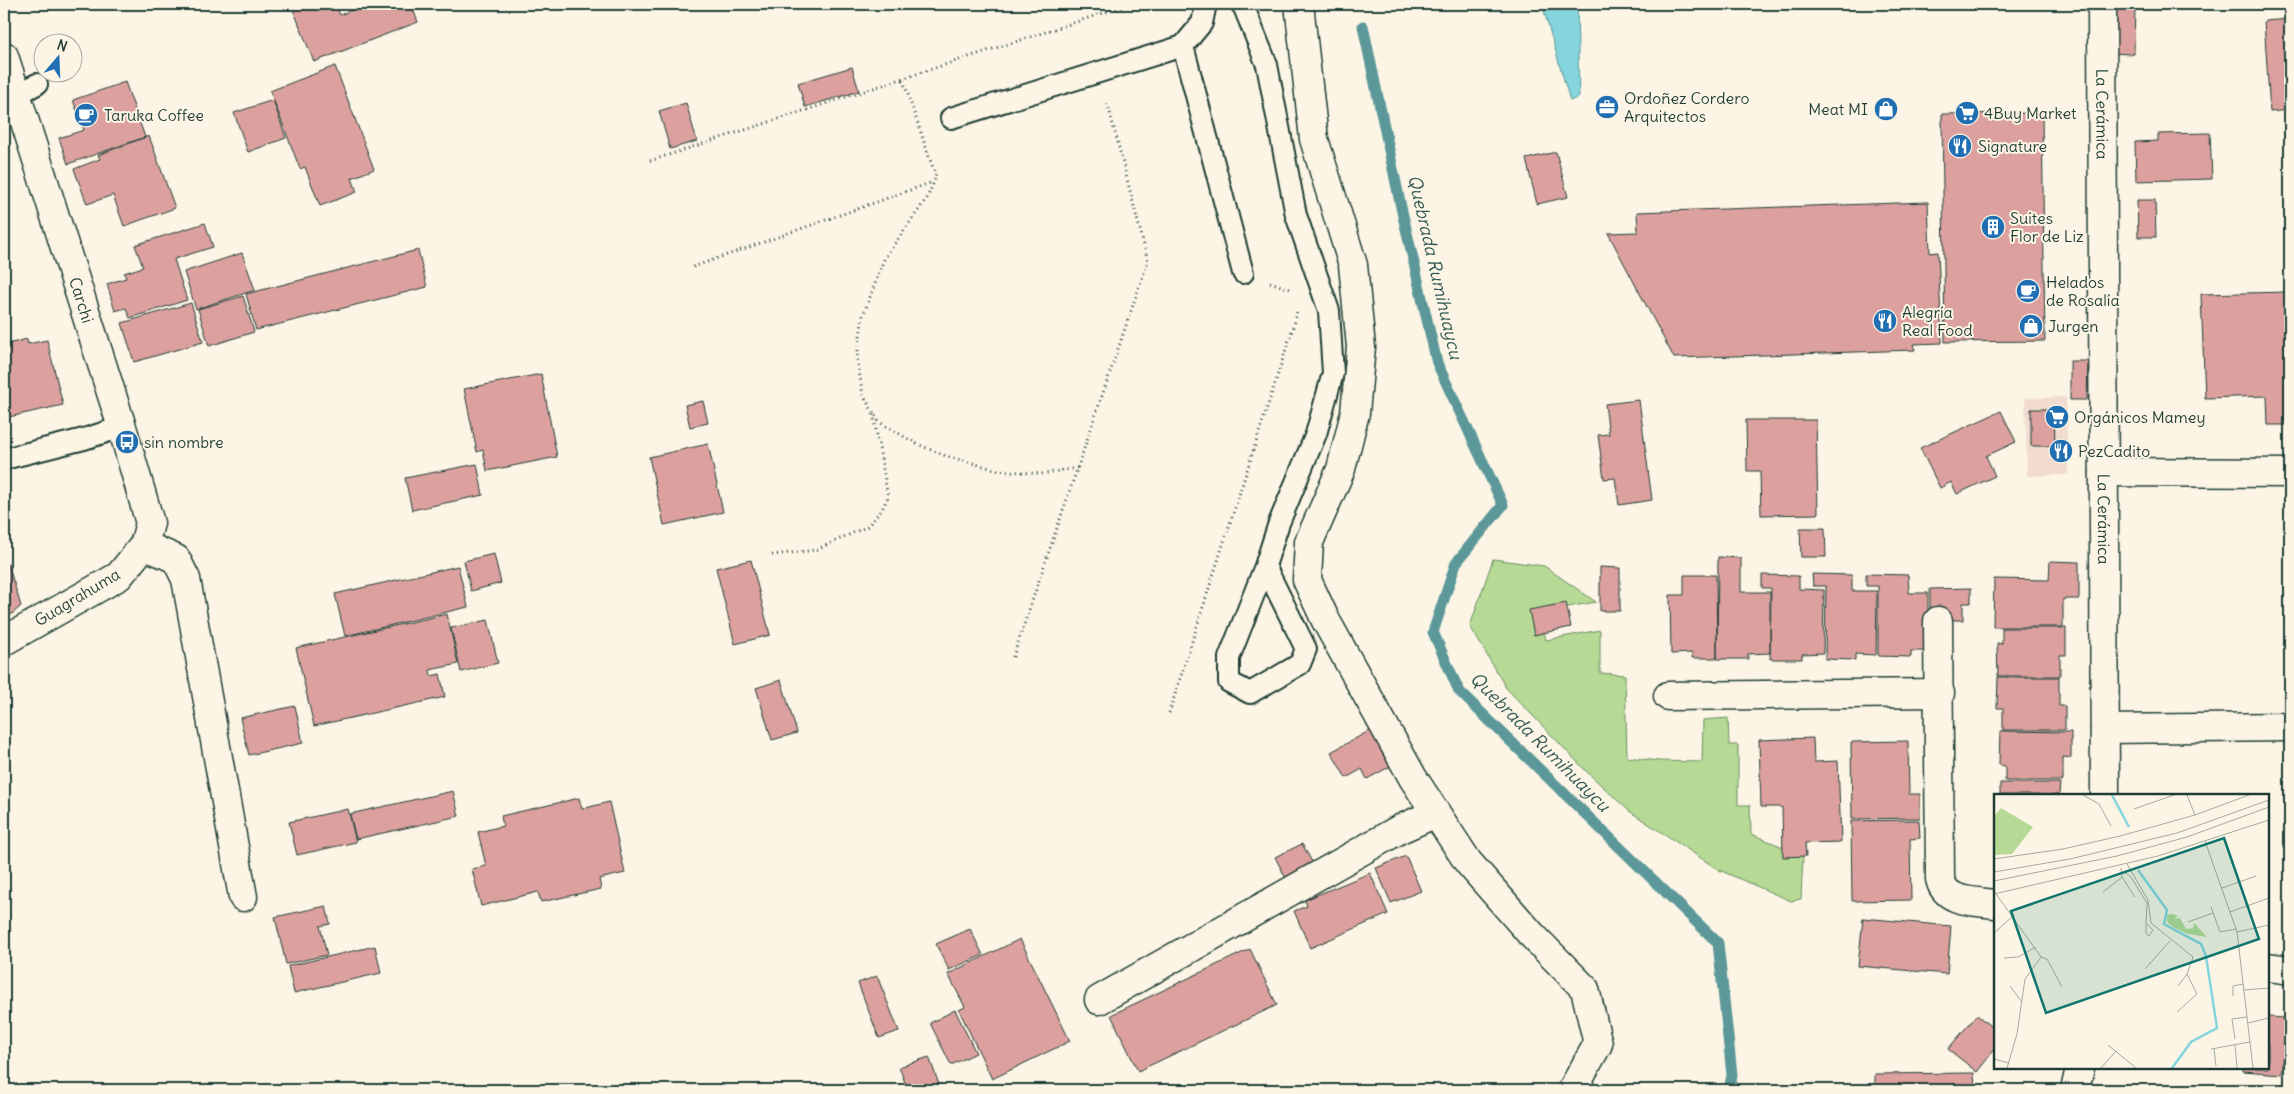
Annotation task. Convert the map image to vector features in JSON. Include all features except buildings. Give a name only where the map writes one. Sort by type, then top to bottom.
[{"type":"street","name":"La Cerámica","points":[[2102,4],[2105,794]]},
{"type":"street","points":[[1305,10],[1305,72],[1314,140],[1352,265],[1360,347],[1355,414],[1341,469],[1309,542],[1307,580],[1324,619],[1413,778],[1468,862],[1531,934],[1585,989],[1598,1044],[1572,1090]]},
{"type":"street","name":"Carchi","points":[[4,56],[27,90],[150,523],[144,545]]},
{"type":"street","points":[[2104,472],[2290,473]]},
{"type":"street","points":[[144,545],[176,559],[186,579],[243,897]]},
{"type":"street","name":"Guagrahuma","points":[[4,641],[119,576],[144,545]]},
{"type":"street","points":[[1938,621],[1940,879],[1942,889],[1952,897],[1994,904]]},
{"type":"street","points":[[1668,696],[1940,693]]},
{"type":"street","points":[[2105,729],[2290,727]]},
{"type":"street","points":[[1099,1000],[1400,829],[1436,813]]},
{"type":"street","points":[[2269,967],[2290,970]]},
{"type":"street","points":[[2075,1090],[2080,1069]]},
{"type":"lane","points":[[951,118],[1183,46],[1202,23],[1206,4]]},
{"type":"lane","points":[[1241,4],[1267,65],[1296,215],[1329,311],[1333,373],[1316,434],[1279,523],[1265,566],[1228,658],[1229,682],[1250,693],[1300,664],[1306,649],[1265,566]]},
{"type":"lane","points":[[1183,46],[1243,273]]},
{"type":"lane","points":[[4,459],[84,439],[122,427]]},
{"type":"path","points":[[650,160],[903,80],[1131,4]]},
{"type":"path","points":[[1013,657],[1148,261],[1100,71]]},
{"type":"path","points":[[903,80],[936,177],[927,198],[884,259],[863,316],[857,358],[863,394],[880,422],[917,444],[946,456],[998,470],[1041,474],[1077,468]]},
{"type":"path","points":[[693,267],[934,182]]},
{"type":"path","points":[[1243,273],[1289,288],[1294,295]]},
{"type":"path","points":[[1169,713],[1295,321],[1298,302]]},
{"type":"path","points":[[772,555],[816,550],[868,526],[882,509],[888,496],[872,410]]},
{"type":"shaded area","points":[[2066,397],[2068,475],[2027,476],[2025,398]]},
{"type":"green space","points":[[1493,559],[1544,566],[1596,602],[1540,612],[1546,640],[1600,630],[1600,673],[1625,675],[1627,757],[1659,761],[1702,762],[1703,720],[1728,718],[1729,745],[1738,745],[1738,805],[1750,805],[1751,834],[1803,855],[1801,899],[1791,901],[1719,870],[1629,811],[1586,771],[1506,688],[1470,626]]},
{"type":"water","points":[[1542,4],[1577,5],[1579,97],[1570,101]]},
{"type":"waterway","name":"Quebrada Rumihuaycu","points":[[1363,26],[1401,207],[1437,363],[1503,505],[1456,563],[1433,632],[1459,691],[1718,943],[1732,1075],[1729,1090]]},
{"type":"place","name":"Ordoñez Cordero Arquitectos","points":[[1607,107]]},
{"type":"place","name":"Meat MI","points":[[1886,109]]},
{"type":"place","name":"4Buy Market","points":[[1967,113]]},
{"type":"place","name":"Taruka Coffee","points":[[86,115]]},
{"type":"place","name":"Signature","points":[[1960,146]]},
{"type":"place","name":"Suites Flor de Liz","points":[[1993,227]]},
{"type":"place","name":"Helados de Rosalía","points":[[2028,291]]},
{"type":"place","name":"Alegría Real Food","points":[[1885,321]]},
{"type":"place","name":"Jurgen","points":[[2031,326]]},
{"type":"place","name":"Orgánicos Mamey","points":[[2057,417]]},
{"type":"place","name":"sin nombre","points":[[127,442]]},
{"type":"place","name":"PezCadito","points":[[2061,451]]}]
